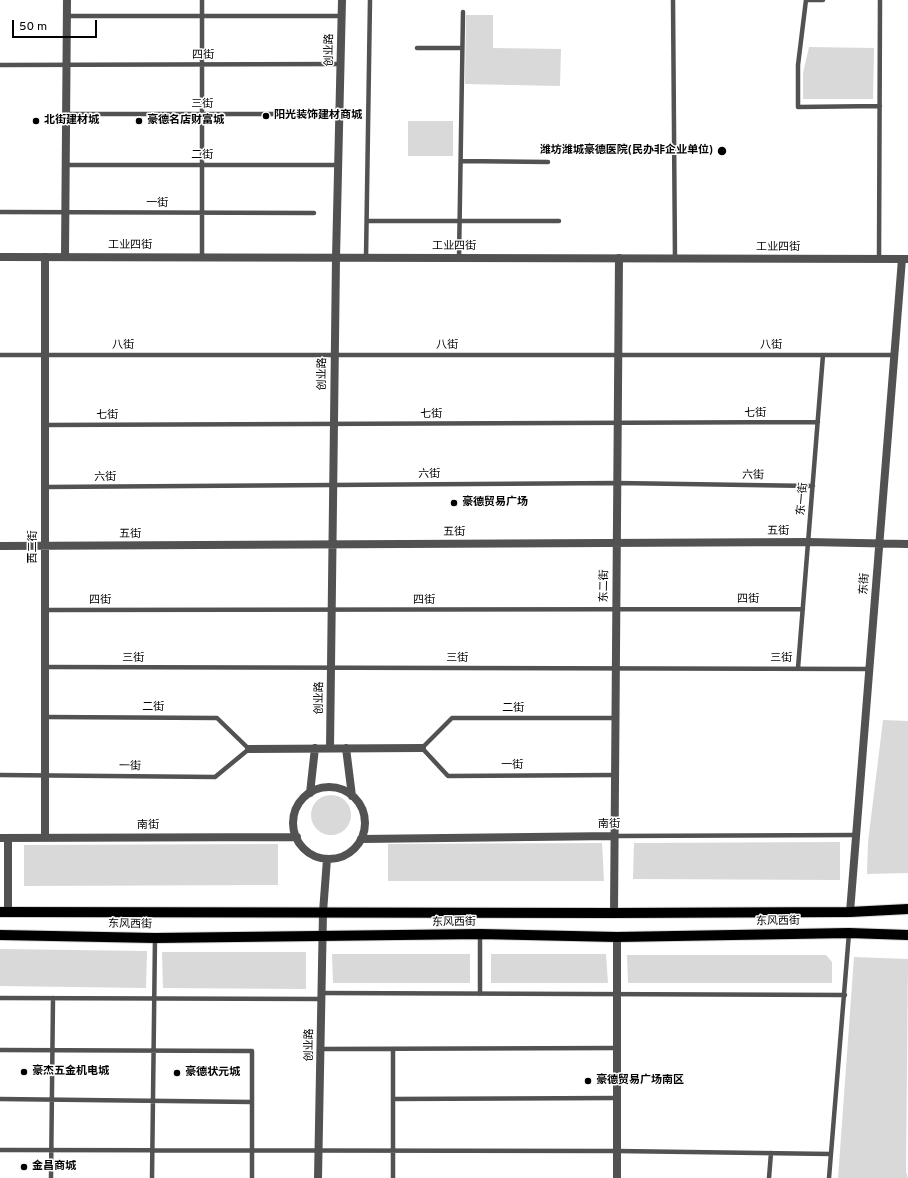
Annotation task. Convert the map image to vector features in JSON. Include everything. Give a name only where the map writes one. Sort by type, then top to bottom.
[{"type":"main road","name":"东风西街","points":[[4,912],[614,913],[850,912],[908,909]]},
{"type":"main road","name":"东风西街","points":[[0,935],[155,938],[480,934],[617,937],[849,933],[908,935]]},
{"type":"street","points":[[65,257],[66,0]]},
{"type":"street","name":"创业路","points":[[330,748],[334,355],[342,0]]},
{"type":"street","name":"工业四街","points":[[0,257],[905,259]]},
{"type":"street","name":"西二街","points":[[45,257],[45,837]]},
{"type":"street","name":"东二街","points":[[614,913],[619,258]]},
{"type":"street","name":"东街","points":[[850,912],[894,355],[905,259]]},
{"type":"street","name":"五街","points":[[0,546],[808,542],[908,544]]},
{"type":"street","points":[[249,748],[422,748]]},
{"type":"street","points":[[310,793],[315,748]]},
{"type":"street","points":[[346,748],[352,796]]},
{"type":"street","points":[[321,788],[333,788],[345,791],[352,796],[362,808],[365,820],[362,839],[350,853],[339,858],[327,859],[315,856],[306,850],[297,837],[294,820],[296,810],[302,800],[310,793],[321,788]]},
{"type":"street","name":"南街","points":[[362,839],[614,836]]},
{"type":"street","name":"南街","points":[[4,838],[297,837]]},
{"type":"street","points":[[4,838],[4,912]]},
{"type":"street","name":"创业路","points":[[318,1178],[322,937],[327,859]]},
{"type":"street","points":[[616,1178],[617,937]]},
{"type":"lane","points":[[202,0],[202,257]]},
{"type":"lane","points":[[366,258],[370,0]]},
{"type":"lane","points":[[673,0],[676,259]]},
{"type":"lane","points":[[823,0],[806,0],[798,65],[798,107],[880,106]]},
{"type":"lane","points":[[879,259],[880,0]]},
{"type":"lane","points":[[459,258],[463,12]]},
{"type":"lane","points":[[66,16],[341,16]]},
{"type":"lane","points":[[417,48],[462,48]]},
{"type":"lane","name":"四街","points":[[0,65],[340,64]]},
{"type":"lane","name":"三街","points":[[66,114],[339,114]]},
{"type":"lane","points":[[461,161],[548,162]]},
{"type":"lane","name":"二街","points":[[66,165],[338,165]]},
{"type":"lane","name":"一街","points":[[0,212],[314,213]]},
{"type":"lane","points":[[367,221],[559,221]]},
{"type":"lane","name":"东一街","points":[[798,668],[823,354]]},
{"type":"lane","name":"八街","points":[[0,355],[894,355]]},
{"type":"lane","name":"七街","points":[[45,425],[818,422]]},
{"type":"lane","name":"六街","points":[[45,487],[617,483],[813,486]]},
{"type":"lane","name":"四街","points":[[45,610],[803,609]]},
{"type":"lane","name":"三街","points":[[45,668],[869,669]]},
{"type":"lane","name":"二街","points":[[45,717],[217,718],[249,748]]},
{"type":"lane","name":"二街","points":[[422,748],[452,718],[615,718]]},
{"type":"lane","name":"一街","points":[[0,775],[216,777],[249,748]]},
{"type":"lane","name":"一街","points":[[422,748],[448,776],[614,775]]},
{"type":"lane","name":"南街","points":[[614,836],[856,835]]},
{"type":"lane","points":[[829,1178],[849,933]]},
{"type":"lane","points":[[480,934],[480,994]]},
{"type":"lane","points":[[152,1178],[155,938]]},
{"type":"lane","points":[[0,998],[155,999],[480,994],[845,995]]},
{"type":"lane","points":[[51,1178],[53,998]]},
{"type":"lane","points":[[321,1049],[617,1048]]},
{"type":"lane","points":[[393,1049],[393,1178]]},
{"type":"lane","points":[[0,1050],[252,1052],[252,1178]]},
{"type":"lane","points":[[393,1098],[617,1098]]},
{"type":"lane","points":[[0,1099],[252,1102]]},
{"type":"lane","points":[[0,1150],[617,1151],[831,1154]]},
{"type":"lane","points":[[769,1178],[771,1153]]},
{"type":"shaded area","points":[[466,15],[493,15],[493,48],[561,49],[560,86],[465,84]]},
{"type":"shaded area","points":[[809,47],[874,48],[873,99],[803,99],[803,73]]},
{"type":"shaded area","points":[[408,121],[453,121],[453,156],[408,156]]},
{"type":"shaded area","points":[[883,720],[908,721],[908,873],[867,874],[868,842]]},
{"type":"shaded area","points":[[335,795],[342,798],[348,804],[351,815],[350,823],[342,832],[335,835],[327,835],[320,832],[312,823],[311,811],[314,804],[323,796]]},
{"type":"shaded area","points":[[840,842],[840,880],[633,879],[634,843]]},
{"type":"shaded area","points":[[602,843],[604,881],[388,881],[388,844]]},
{"type":"shaded area","points":[[278,844],[278,885],[24,886],[24,845]]},
{"type":"shaded area","points":[[0,949],[147,951],[146,988],[0,986]]},
{"type":"shaded area","points":[[162,952],[306,952],[306,989],[163,988]]},
{"type":"shaded area","points":[[332,954],[470,954],[470,983],[333,983]]},
{"type":"shaded area","points":[[491,954],[606,954],[608,983],[491,983]]},
{"type":"shaded area","points":[[627,955],[826,955],[832,962],[832,983],[628,983]]},
{"type":"shaded area","points":[[854,957],[908,959],[906,1172],[908,1178],[838,1178]]},
{"type":"place","name":"阳光装饰建材商城","points":[[266,116]]},
{"type":"place","name":"北街建材城","points":[[36,121]]},
{"type":"place","name":"豪德名店财富城","points":[[139,121]]},
{"type":"place","name":"潍坊潍城豪德医院(民办非企业单位)","points":[[722,151]]},
{"type":"place","name":"豪德贸易广场","points":[[454,503]]},
{"type":"place","name":"豪杰五金机电城","points":[[24,1072]]},
{"type":"place","name":"豪德状元城","points":[[177,1073]]},
{"type":"place","name":"豪德贸易广场南区","points":[[588,1081]]},
{"type":"place","name":"金昌商城","points":[[24,1167]]}]
